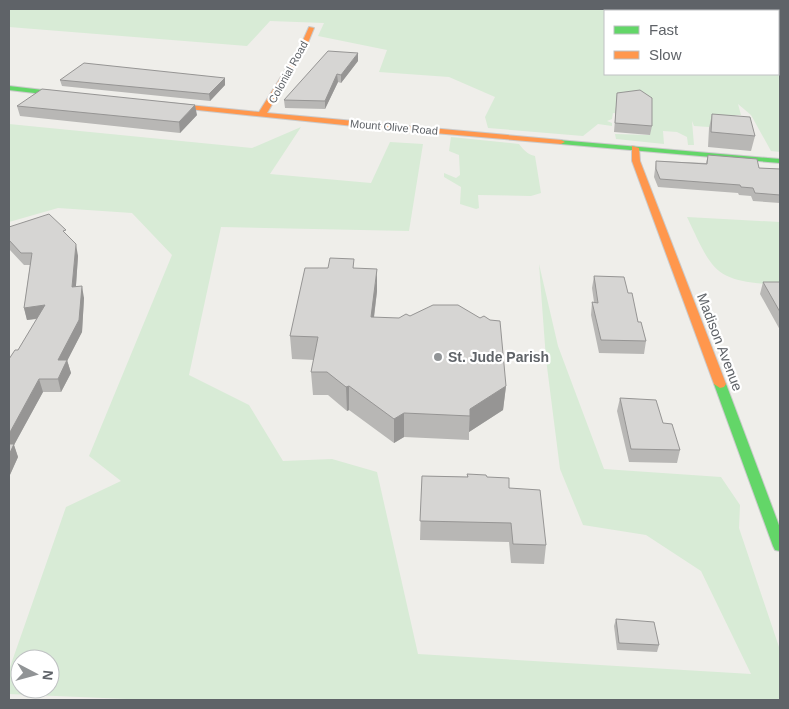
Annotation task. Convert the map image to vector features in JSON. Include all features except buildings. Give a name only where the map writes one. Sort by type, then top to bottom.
[{"type":"street","name":"Colonial Road","points":[[262,114],[304,45],[311,28]]},
{"type":"street","points":[[9,88],[93,97]]},
{"type":"street","name":"Mount Olive Road","points":[[146,103],[780,161]]},
{"type":"street","name":"Madison Avenue","points":[[635,148],[640,170],[780,546]]},
{"type":"green space","points":[[9,9],[642,9],[645,10],[604,10],[604,75],[779,75],[780,62],[780,152],[771,151],[751,115],[738,104],[741,115],[735,115],[738,129],[694,126],[692,121],[694,145],[688,145],[687,137],[677,132],[663,131],[664,144],[616,139],[615,134],[650,135],[634,115],[613,113],[612,119],[607,121],[612,123],[612,126],[598,124],[583,136],[488,128],[485,117],[495,97],[449,77],[379,72],[387,50],[318,36],[324,23],[270,21],[247,46],[9,27]]},
{"type":"green space","points":[[9,124],[252,148],[301,127],[270,174],[371,183],[390,142],[423,144],[409,231],[221,227],[189,375],[249,405],[283,461],[332,459],[377,472],[418,654],[751,674],[701,571],[646,535],[583,525],[560,469],[546,359],[539,264],[558,346],[604,469],[721,477],[740,505],[739,528],[780,650],[780,700],[150,700],[60,696],[60,649],[16,649],[66,507],[121,481],[89,456],[172,255],[132,213],[58,208],[9,222]]},
{"type":"green space","points":[[451,137],[519,144],[528,153],[535,156],[541,193],[531,196],[478,195],[479,208],[476,209],[460,204],[461,187],[444,177],[444,173],[456,178],[460,175],[459,155],[449,151]]},
{"type":"green space","points":[[687,217],[780,222],[780,285],[741,281],[719,271],[711,263]]},
{"type":"green space","points":[[10,667],[10,694],[9,694]]},
{"type":"traffic: fast","points":[[9,88],[77,96]]},
{"type":"traffic: fast","points":[[561,142],[780,161]]},
{"type":"traffic: fast","points":[[720,384],[780,546]]},
{"type":"traffic: slow","points":[[262,114],[304,45],[311,28]]},
{"type":"traffic: slow","points":[[159,104],[364,125],[561,142]]},
{"type":"traffic: slow","points":[[635,148],[636,161],[720,384]]},
{"type":"place","name":"St. Jude Parish","points":[[438,357]]}]
